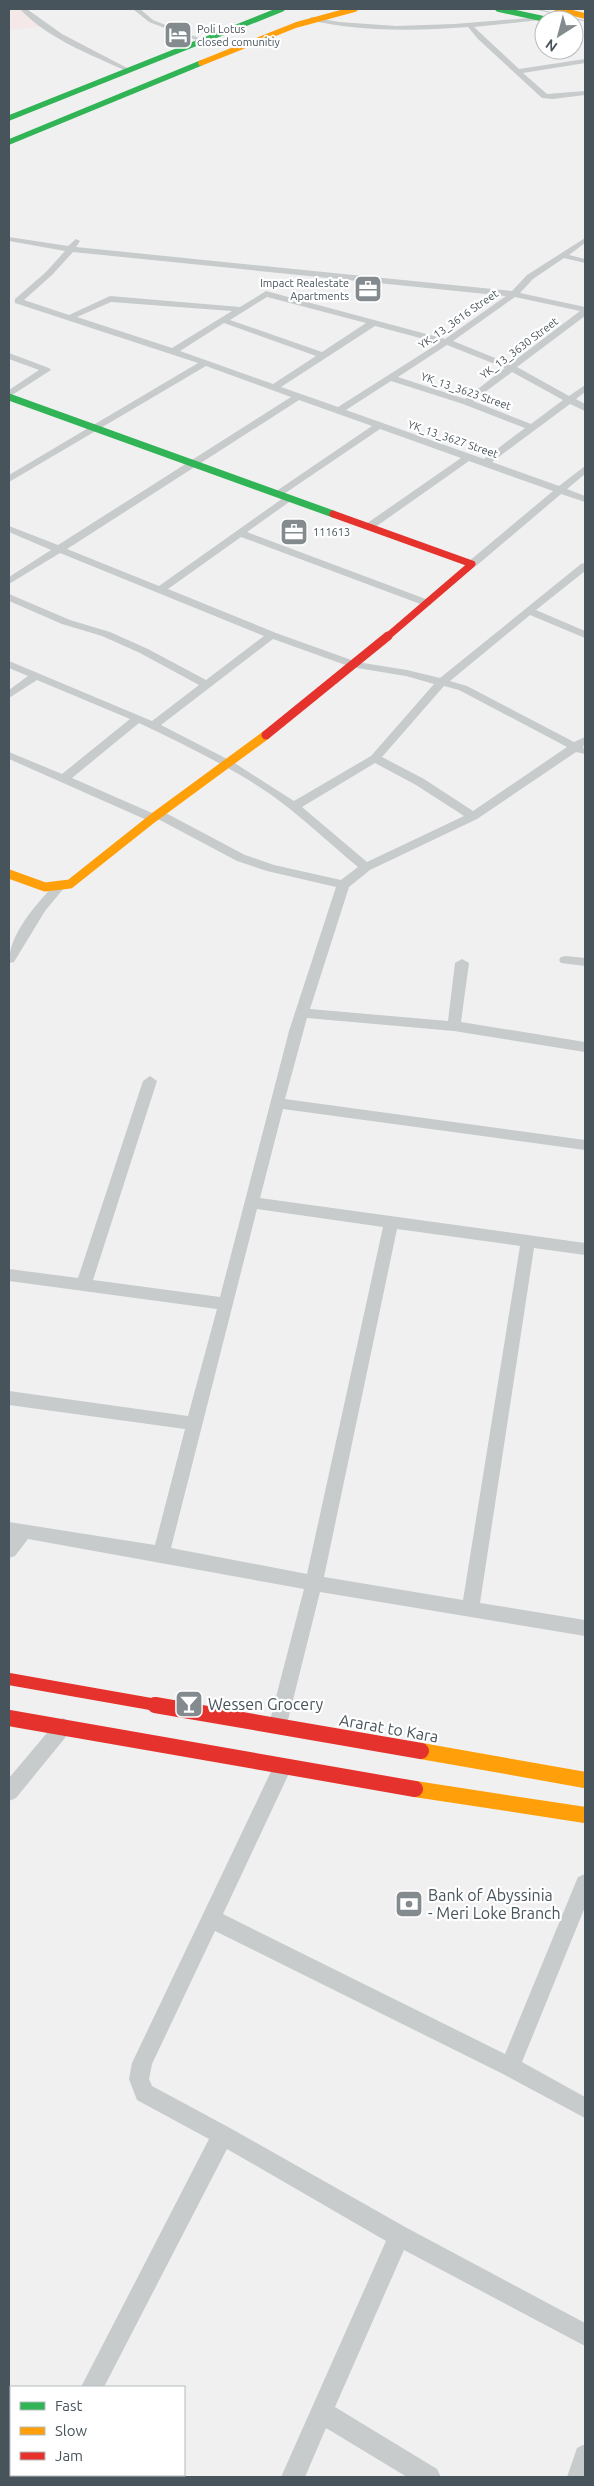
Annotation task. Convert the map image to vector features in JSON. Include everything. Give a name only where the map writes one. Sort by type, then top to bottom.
[{"type":"main road","points":[[9,118],[282,9]]},
{"type":"main road","points":[[9,142],[311,19],[335,12],[355,9]]},
{"type":"main road","points":[[498,9],[534,17]]},
{"type":"main road","points":[[557,9],[585,16]]},
{"type":"main road","points":[[9,395],[94,428],[472,564],[355,665],[229,764],[155,816],[70,884],[58,888],[44,889],[9,874]]},
{"type":"main road","name":"Ararat to Kara","points":[[9,1679],[278,1724],[585,1780]]},
{"type":"main road","points":[[9,1718],[283,1766],[585,1815]]},
{"type":"street","points":[[23,9],[57,35],[128,70]]},
{"type":"street","points":[[136,9],[152,20],[201,40]]},
{"type":"street","points":[[311,19],[359,25],[470,26],[534,20]]},
{"type":"street","points":[[470,26],[480,38],[548,97],[585,93]]},
{"type":"street","points":[[518,71],[585,61]]},
{"type":"street","points":[[9,230],[76,240],[447,278],[585,302]]},
{"type":"street","points":[[9,239],[71,249],[286,272],[516,291],[585,311]]},
{"type":"street","points":[[71,249],[76,240]]},
{"type":"street","name":"YK_13_3616 Street","points":[[338,411],[446,342],[516,291],[561,255],[585,240]]},
{"type":"street","name":"YK_13_3627 Street","points":[[71,249],[44,279],[18,301],[173,351],[204,364],[467,458],[560,488],[585,499]]},
{"type":"street","points":[[561,255],[585,261]]},
{"type":"street","points":[[279,279],[286,272]]},
{"type":"street","points":[[173,351],[266,294],[272,286]]},
{"type":"street","points":[[266,294],[446,342],[512,368],[585,408]]},
{"type":"street","points":[[69,318],[110,299],[239,309]]},
{"type":"street","name":"YK_13_3630 Street","points":[[466,402],[585,311]]},
{"type":"street","points":[[223,320],[322,355]]},
{"type":"street","points":[[272,388],[373,323]]},
{"type":"street","points":[[9,356],[46,370],[9,395]]},
{"type":"street","points":[[9,479],[204,364]]},
{"type":"street","name":"YK_13_3623 Street","points":[[392,378],[466,402],[531,427]]},
{"type":"street","points":[[485,463],[585,388]]},
{"type":"street","points":[[9,581],[196,464],[297,397]]},
{"type":"street","points":[[160,590],[240,533],[283,496],[378,426]]},
{"type":"street","points":[[370,526],[467,458]]},
{"type":"street","points":[[472,564],[560,488],[585,469]]},
{"type":"street","points":[[9,529],[272,635],[355,665],[381,668],[463,688],[582,746]]},
{"type":"street","points":[[240,533],[427,602]]},
{"type":"street","points":[[295,806],[375,758],[442,682],[585,566]]},
{"type":"street","points":[[9,597],[66,622],[121,641],[169,663],[206,684]]},
{"type":"street","points":[[529,611],[585,634]]},
{"type":"street","points":[[152,726],[272,635]]},
{"type":"street","points":[[9,664],[152,726],[229,764],[295,806],[366,867]]},
{"type":"street","points":[[9,695],[36,676]]},
{"type":"street","points":[[63,779],[136,720]]},
{"type":"street","points":[[161,1554],[278,1103],[303,1013],[343,885],[366,867],[473,816],[582,746]]},
{"type":"street","points":[[9,755],[155,816],[241,858],[343,885]]},
{"type":"street","points":[[375,758],[420,782],[473,816]]},
{"type":"street","points":[[9,959],[40,908],[58,888]]},
{"type":"street","points":[[566,960],[585,962]]},
{"type":"street","points":[[454,1026],[462,963]]},
{"type":"street","points":[[303,1013],[454,1026],[585,1048]]},
{"type":"street","points":[[84,1284],[150,1081]]},
{"type":"street","points":[[278,1103],[585,1145]]},
{"type":"street","points":[[253,1203],[585,1249]]},
{"type":"street","points":[[278,1724],[314,1584],[391,1222]]},
{"type":"street","points":[[470,1608],[528,1240]]},
{"type":"street","points":[[9,1275],[226,1304]]},
{"type":"street","points":[[9,1398],[194,1424]]},
{"type":"street","points":[[9,1551],[16,1530],[161,1554],[314,1584],[585,1628]]},
{"type":"street","points":[[9,1792],[63,1727]]},
{"type":"street","points":[[283,1766],[142,2063],[139,2079],[144,2093],[223,2135],[399,2236],[585,2335]]},
{"type":"street","points":[[510,2067],[585,1884]]},
{"type":"street","points":[[210,1918],[510,2067],[585,2108]]},
{"type":"street","points":[[93,2386],[223,2135]]},
{"type":"street","points":[[292,2477],[399,2236]]},
{"type":"street","points":[[322,2412],[429,2477]]},
{"type":"street","points":[[579,2477],[585,2456]]},
{"type":"shaded area","points":[[9,9],[22,9],[43,26],[9,30]]},
{"type":"tram line","points":[[536,9],[585,21]]},
{"type":"traffic: fast","points":[[9,118],[282,9]]},
{"type":"traffic: fast","points":[[498,9],[534,17]]},
{"type":"traffic: fast","points":[[9,142],[201,63]]},
{"type":"traffic: fast","points":[[9,397],[333,514]]},
{"type":"traffic: slow","points":[[201,63],[296,25],[355,9]]},
{"type":"traffic: slow","points":[[557,9],[585,16]]},
{"type":"traffic: slow","points":[[9,874],[45,887],[70,884],[153,818],[266,735]]},
{"type":"traffic: slow","points":[[421,1751],[585,1780]]},
{"type":"traffic: slow","points":[[415,1789],[585,1815]]},
{"type":"traffic: jam","points":[[266,735],[355,665],[472,564],[333,514]]},
{"type":"traffic: jam","points":[[9,1679],[421,1751]]},
{"type":"traffic: jam","points":[[9,1718],[415,1789]]},
{"type":"place","name":"Poli Lotus closed comunitiy","points":[[178,35]]},
{"type":"place","name":"Impact Realestate Apartments","points":[[368,289]]},
{"type":"place","name":"111613","points":[[294,532]]},
{"type":"place","name":"Wessen Grocery","points":[[189,1704]]},
{"type":"place","name":"Bank of Abyssinia - Meri Loke Branch","points":[[409,1904]]}]
